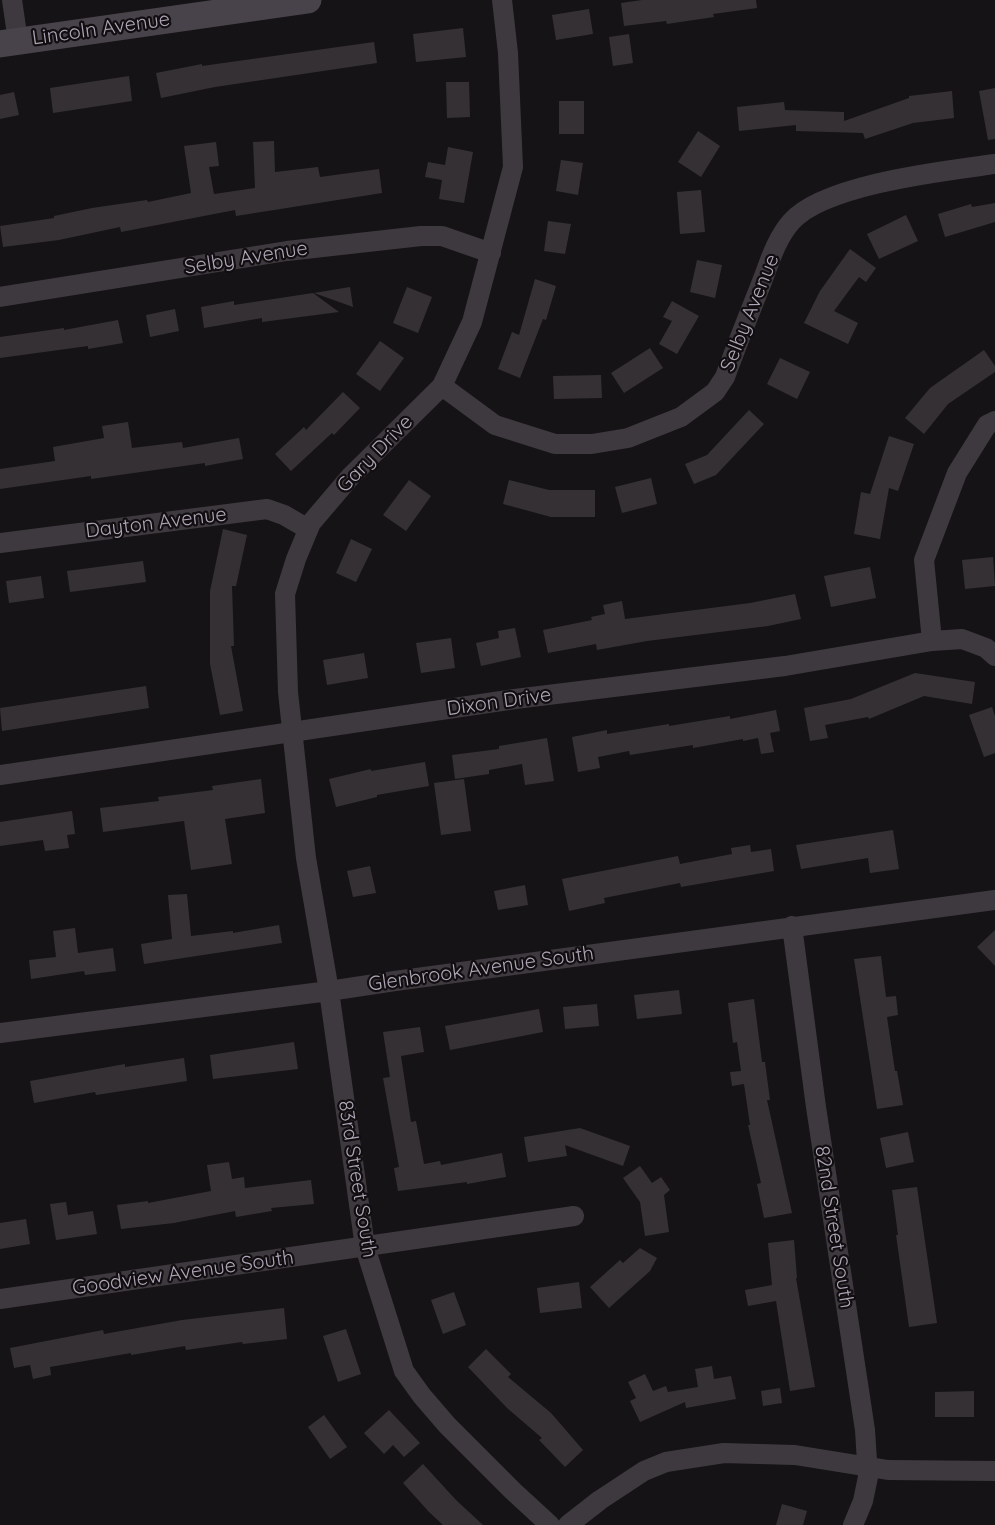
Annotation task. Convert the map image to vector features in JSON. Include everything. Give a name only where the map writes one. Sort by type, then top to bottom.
[{"type":"street","points":[[9,42],[12,0]]},
{"type":"street","name":"Lincoln Avenue","points":[[9,42],[258,4],[308,0]]},
{"type":"street","name":"Gary Drive","points":[[316,915],[306,858],[288,692],[285,594],[311,523],[351,476],[442,386],[472,322],[513,167],[508,53],[502,0]]},
{"type":"street","name":"Selby Avenue","points":[[442,386],[495,426],[555,444],[592,444],[628,438],[681,417],[715,392],[725,378],[776,247],[791,222],[808,208],[822,200],[858,188],[995,164]]},
{"type":"street","name":"Selby Avenue","points":[[0,297],[287,251],[421,236],[442,236],[491,253]]},
{"type":"street","points":[[932,641],[924,560],[957,473],[987,425],[995,421]]},
{"type":"street","name":"Dayton Avenue","points":[[0,543],[267,509],[284,515],[308,529]]},
{"type":"street","name":"Dixon Drive","points":[[0,775],[515,699],[785,666],[932,641],[962,639],[986,648],[995,656]]},
{"type":"street","name":"Glenbrook Avenue South","points":[[0,1033],[329,991],[995,900]]},
{"type":"street","name":"83rd Street South","points":[[316,915],[365,1247],[404,1371],[447,1425],[550,1525]]},
{"type":"street","name":"82nd Street South","points":[[792,926],[816,1107],[865,1431],[868,1478],[863,1501],[853,1525]]},
{"type":"street","name":"Goodview Avenue South","points":[[0,1299],[574,1216]]},
{"type":"street","points":[[568,1525],[644,1471],[666,1462],[724,1453],[795,1455],[888,1470],[995,1471]]},
{"type":"building","points":[[642,0],[756,0],[757,8],[667,24],[666,21],[624,26],[621,3]]},
{"type":"building","points":[[589,9],[593,34],[556,40],[552,15]]},
{"type":"building","points":[[463,28],[466,57],[416,62],[413,34]]},
{"type":"building","points":[[629,34],[633,63],[613,66],[609,37]]},
{"type":"building","points":[[374,42],[377,63],[215,87],[161,98],[156,73],[202,64],[202,66]]},
{"type":"building","points":[[129,76],[132,101],[53,113],[50,88]]},
{"type":"building","points":[[446,82],[469,82],[470,117],[447,118]]},
{"type":"building","points":[[995,88],[995,139],[988,140],[979,91]]},
{"type":"building","points":[[952,91],[954,118],[913,123],[865,139],[863,133],[796,131],[796,125],[739,131],[737,107],[784,102],[785,110],[844,112],[844,121],[909,98],[909,96]]},
{"type":"building","points":[[14,92],[19,115],[0,119],[0,95]]},
{"type":"building","points":[[559,101],[584,101],[584,134],[559,134]]},
{"type":"building","points":[[698,131],[720,146],[701,177],[678,162]]},
{"type":"building","points":[[274,141],[275,172],[318,167],[320,177],[379,169],[382,193],[236,216],[235,210],[121,232],[120,227],[59,240],[3,247],[0,226],[54,218],[54,216],[92,208],[147,200],[148,202],[191,193],[184,146],[216,142],[219,166],[209,167],[214,194],[255,188],[253,142]]},
{"type":"building","points":[[448,147],[473,152],[464,203],[439,199],[442,180],[425,177],[428,162],[445,165]]},
{"type":"building","points":[[561,160],[583,163],[578,195],[556,191]]},
{"type":"building","points":[[701,190],[705,232],[680,234],[677,192]]},
{"type":"building","points":[[995,203],[995,222],[945,237],[938,214],[971,204],[972,207]]},
{"type":"building","points":[[906,215],[918,241],[879,259],[867,234]]},
{"type":"building","points":[[548,221],[571,224],[565,254],[544,251]]},
{"type":"building","points":[[850,249],[876,268],[866,282],[859,277],[834,311],[858,323],[848,344],[804,323],[820,291]]},
{"type":"building","points":[[697,260],[722,265],[715,298],[690,292]]},
{"type":"building","points":[[535,279],[556,286],[546,320],[543,319],[520,378],[498,369],[512,332],[519,335]]},
{"type":"building","points":[[350,287],[353,307],[314,293]]},
{"type":"building","points":[[407,287],[432,297],[418,333],[393,323]]},
{"type":"building","points":[[313,293],[339,312],[262,322],[262,318],[204,328],[201,307],[234,301],[234,305]]},
{"type":"building","points":[[672,301],[699,316],[677,354],[659,344],[672,321],[663,317]]},
{"type":"building","points":[[175,309],[179,331],[150,337],[146,315]]},
{"type":"building","points":[[118,320],[123,343],[0,358],[0,337],[64,328],[64,330]]},
{"type":"building","points":[[380,341],[404,358],[380,391],[356,374]]},
{"type":"building","points":[[650,348],[663,368],[624,393],[611,373]]},
{"type":"building","points":[[984,350],[995,366],[995,372],[948,404],[924,434],[905,418],[930,388]]},
{"type":"building","points":[[780,358],[810,372],[797,399],[767,384]]},
{"type":"building","points":[[601,375],[602,398],[554,399],[553,376]]},
{"type":"building","points":[[343,392],[360,408],[334,435],[332,433],[291,471],[275,454],[304,427],[306,430]]},
{"type":"building","points":[[749,410],[764,424],[716,475],[694,484],[685,464],[707,455]]},
{"type":"building","points":[[128,422],[132,448],[182,442],[183,448],[239,438],[243,459],[205,466],[205,463],[0,489],[0,469],[55,461],[53,447],[104,438],[102,426]]},
{"type":"building","points":[[889,436],[914,444],[898,491],[889,488],[880,539],[854,534],[861,492],[870,494]]},
{"type":"building","points":[[651,478],[657,504],[622,513],[615,487]]},
{"type":"building","points":[[409,480],[431,496],[406,531],[383,515]]},
{"type":"building","points":[[509,480],[549,490],[595,490],[595,517],[551,517],[503,504]]},
{"type":"building","points":[[223,529],[247,535],[236,586],[232,586],[234,646],[231,646],[243,711],[220,715],[210,664],[210,591]]},
{"type":"building","points":[[351,539],[372,549],[356,582],[336,573]]},
{"type":"building","points":[[993,557],[995,586],[965,589],[962,560]]},
{"type":"building","points":[[143,561],[146,582],[70,592],[67,571]]},
{"type":"building","points":[[870,567],[876,598],[831,607],[824,576]]},
{"type":"building","points":[[41,576],[44,598],[9,603],[6,581]]},
{"type":"building","points":[[795,594],[801,619],[768,626],[647,641],[597,650],[596,644],[548,653],[543,630],[592,620],[591,617],[605,614],[603,605],[622,601],[625,619],[750,603]]},
{"type":"building","points":[[515,628],[521,657],[481,666],[476,643],[499,638],[498,631]]},
{"type":"building","points":[[451,638],[455,668],[421,673],[416,643]]},
{"type":"building","points":[[364,653],[368,678],[327,685],[323,660]]},
{"type":"building","points":[[915,673],[975,682],[972,704],[924,696],[869,719],[868,717],[825,725],[828,738],[810,741],[804,708],[851,699]]},
{"type":"building","points":[[146,686],[149,708],[2,731],[0,708]]},
{"type":"building","points":[[992,707],[995,716],[995,753],[984,757],[969,715]]},
{"type":"building","points":[[776,710],[780,731],[770,733],[774,752],[761,754],[758,738],[743,741],[743,739],[693,748],[693,745],[630,755],[629,751],[598,757],[600,768],[578,772],[572,737],[607,730],[607,734],[730,716],[730,719]]},
{"type":"building","points":[[547,738],[554,781],[525,785],[522,764],[489,770],[489,774],[455,779],[452,755],[499,749],[499,746]]},
{"type":"building","points":[[425,762],[429,786],[377,795],[377,797],[336,807],[329,779],[371,769],[371,771]]},
{"type":"building","points":[[261,779],[265,813],[225,819],[232,864],[191,870],[184,821],[103,832],[100,808],[159,801],[158,797],[213,790],[212,786]]},
{"type":"building","points":[[464,779],[471,831],[441,835],[434,783]]},
{"type":"building","points":[[72,811],[75,834],[67,835],[69,848],[45,851],[43,840],[0,846],[0,822]]},
{"type":"building","points":[[893,830],[899,869],[870,873],[868,858],[801,869],[796,845]]},
{"type":"building","points":[[750,845],[751,852],[771,849],[774,871],[681,887],[680,883],[604,898],[605,903],[569,911],[562,879],[678,856],[680,864],[732,854],[731,848]]},
{"type":"building","points":[[370,866],[376,893],[353,897],[347,871]]},
{"type":"building","points":[[525,885],[528,905],[498,910],[494,891]]},
{"type":"building","points":[[187,894],[191,936],[233,931],[233,933],[279,925],[282,943],[144,964],[141,944],[172,939],[168,895]]},
{"type":"building","points":[[75,928],[78,953],[113,948],[116,971],[85,975],[84,971],[31,979],[29,960],[56,957],[53,931]]},
{"type":"building","points":[[995,930],[995,966],[977,947]]},
{"type":"building","points":[[881,956],[886,997],[896,996],[898,1015],[887,1017],[903,1105],[877,1109],[854,959]]},
{"type":"building","points":[[679,990],[682,1014],[637,1019],[634,995]]},
{"type":"building","points":[[754,999],[762,1062],[765,1062],[770,1100],[767,1100],[792,1213],[764,1218],[757,1184],[761,1183],[748,1125],[750,1125],[744,1084],[732,1086],[730,1072],[741,1071],[737,1042],[733,1043],[728,1003]]},
{"type":"building","points":[[597,1004],[599,1026],[565,1029],[563,1007]]},
{"type":"building","points":[[539,1009],[543,1032],[450,1050],[445,1026]]},
{"type":"building","points":[[420,1027],[424,1052],[401,1056],[411,1122],[416,1121],[424,1164],[440,1161],[441,1165],[502,1153],[506,1177],[467,1184],[467,1182],[398,1191],[394,1168],[399,1167],[383,1078],[390,1077],[383,1032]]},
{"type":"building","points":[[294,1042],[298,1069],[213,1079],[210,1055]]},
{"type":"building","points":[[184,1058],[187,1081],[96,1095],[95,1092],[34,1103],[30,1081],[125,1064],[125,1067]]},
{"type":"building","points":[[580,1128],[630,1146],[623,1166],[565,1145],[567,1156],[528,1162],[524,1137]]},
{"type":"building","points":[[908,1132],[914,1162],[886,1168],[880,1138]]},
{"type":"building","points":[[229,1162],[232,1179],[244,1177],[245,1188],[311,1180],[314,1204],[271,1208],[272,1211],[236,1217],[235,1211],[174,1223],[121,1229],[117,1205],[148,1201],[148,1203],[211,1191],[207,1165]]},
{"type":"building","points":[[640,1166],[652,1183],[661,1177],[670,1190],[664,1195],[669,1232],[645,1236],[640,1202],[623,1178]]},
{"type":"building","points":[[917,1187],[937,1323],[909,1327],[892,1190]]},
{"type":"building","points":[[66,1202],[68,1215],[93,1211],[97,1234],[56,1240],[50,1204]]},
{"type":"building","points":[[26,1219],[30,1244],[0,1249],[0,1223]]},
{"type":"building","points":[[794,1240],[796,1278],[815,1387],[790,1391],[776,1301],[748,1306],[745,1290],[772,1285],[768,1243]]},
{"type":"building","points":[[640,1248],[657,1258],[650,1271],[609,1308],[590,1287],[620,1260],[623,1263]]},
{"type":"building","points":[[579,1282],[582,1308],[540,1313],[537,1288]]},
{"type":"building","points":[[454,1292],[466,1325],[443,1334],[431,1300]]},
{"type":"building","points":[[284,1308],[287,1339],[243,1344],[242,1342],[186,1350],[185,1346],[131,1355],[131,1353],[50,1367],[51,1375],[33,1379],[30,1365],[14,1368],[10,1348],[103,1330],[104,1334],[182,1320]]},
{"type":"building","points":[[346,1329],[361,1374],[338,1382],[323,1336]]},
{"type":"building","points":[[486,1349],[511,1374],[508,1377],[551,1413],[583,1450],[565,1467],[539,1440],[542,1438],[507,1408],[468,1367]]},
{"type":"building","points":[[712,1366],[714,1379],[731,1376],[736,1399],[686,1408],[685,1402],[640,1422],[630,1401],[636,1398],[628,1382],[645,1374],[653,1391],[666,1386],[668,1392],[698,1387],[695,1369]]},
{"type":"building","points":[[780,1388],[782,1403],[763,1406],[761,1391]]},
{"type":"building","points":[[974,1391],[974,1417],[935,1417],[935,1392]]},
{"type":"building","points":[[389,1410],[420,1443],[404,1457],[393,1445],[384,1454],[364,1433]]},
{"type":"building","points":[[324,1415],[347,1447],[330,1459],[308,1427]]},
{"type":"building","points":[[423,1464],[483,1525],[443,1525],[429,1512],[403,1483]]},
{"type":"building","points":[[782,1504],[807,1511],[803,1525],[776,1525]]}]
